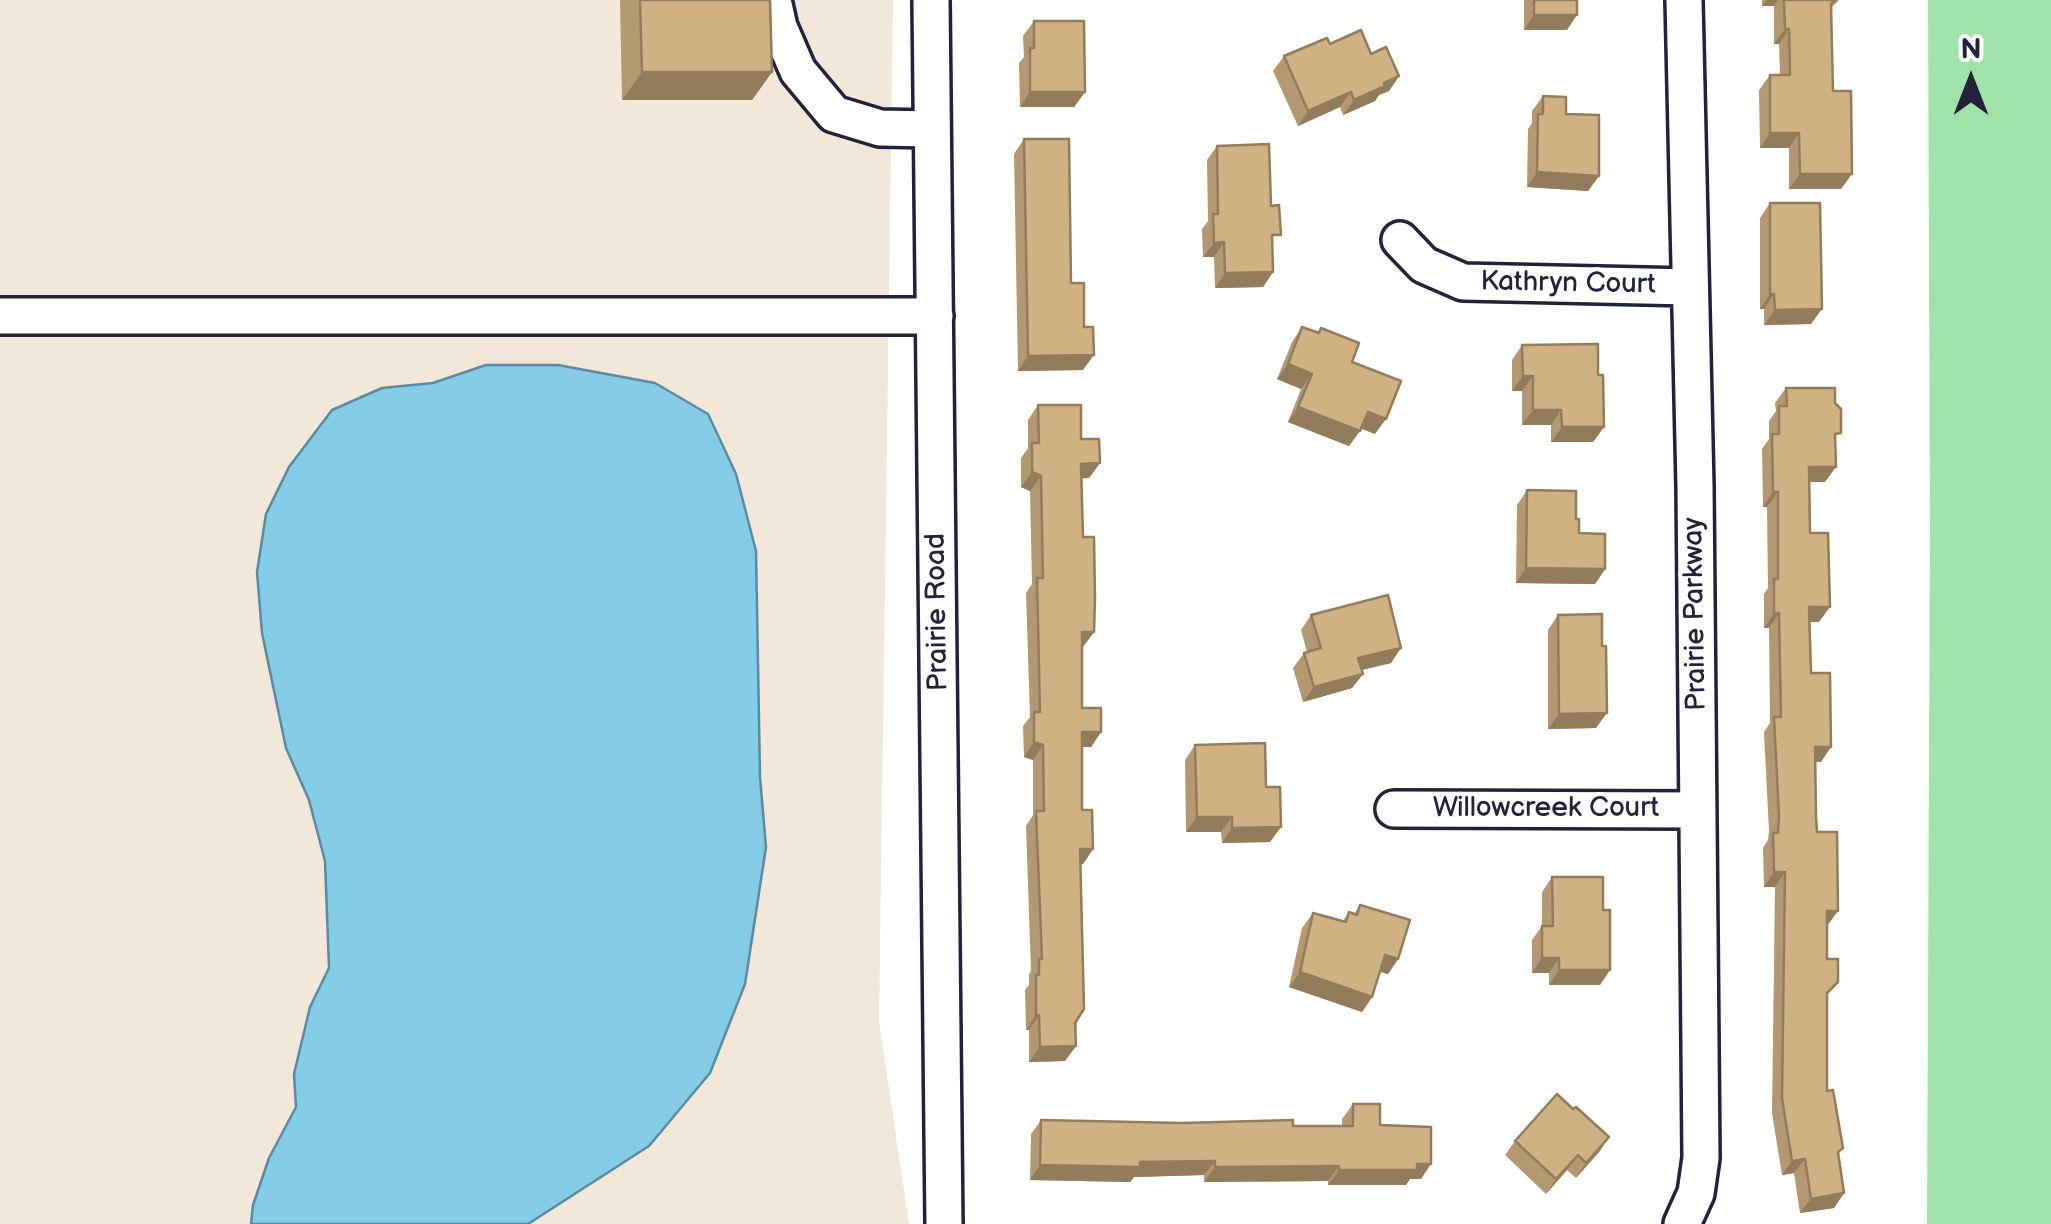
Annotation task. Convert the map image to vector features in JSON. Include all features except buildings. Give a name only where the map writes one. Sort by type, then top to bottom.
[{"type":"street","points":[[773,0],[779,27],[798,71],[834,114],[880,128],[932,129]]},
{"type":"street","name":"Prairie Road","points":[[930,0],[944,1224]]},
{"type":"street","name":"Prairie Parkway","points":[[1682,1224],[1696,1193],[1700,1158],[1684,0]]},
{"type":"street","name":"Kathryn Court","points":[[1400,240],[1424,265],[1463,282],[1690,287]]},
{"type":"street","points":[[0,316],[935,316]]},
{"type":"street","name":"Willowcreek Court","points":[[1394,808],[1698,810]]},
{"type":"shaded area","points":[[0,0],[893,0],[879,1021],[909,1224],[0,1224]]},
{"type":"green space","points":[[1928,0],[2051,0],[2051,1224],[1927,1224]]},
{"type":"water","points":[[486,365],[558,365],[655,383],[708,414],[736,474],[756,551],[760,777],[766,847],[745,984],[710,1073],[649,1146],[528,1224],[251,1224],[253,1205],[269,1158],[296,1107],[294,1074],[310,1007],[329,968],[325,861],[309,800],[286,748],[262,633],[257,572],[266,514],[289,467],[332,410],[382,388],[433,383]]}]
